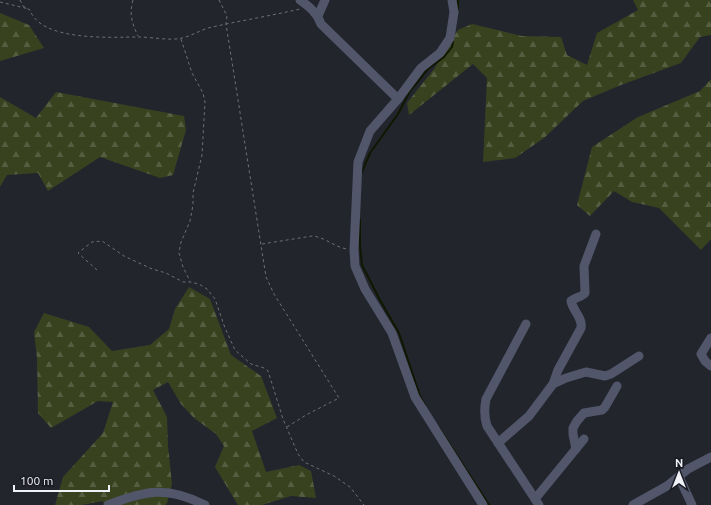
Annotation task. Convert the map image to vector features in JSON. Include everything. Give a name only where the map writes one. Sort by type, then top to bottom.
[{"type":"street","points":[[300,0],[311,7],[318,16],[321,24],[398,99]]},
{"type":"street","points":[[318,16],[325,0]]},
{"type":"street","points":[[452,0],[454,12],[450,38],[440,53],[421,68],[398,99],[370,131],[358,162],[354,250],[355,266],[365,289],[392,333],[415,397],[483,505]]},
{"type":"street","points":[[498,443],[529,416],[553,384],[558,370],[581,328],[581,321],[571,301],[574,298],[585,294],[584,266],[596,234]]},
{"type":"street","points":[[526,324],[486,399],[484,410],[487,426],[537,502],[584,439]]},
{"type":"street","points":[[711,338],[701,354],[705,361],[711,366]]},
{"type":"street","points":[[553,384],[586,372],[605,376],[611,374],[639,356]]},
{"type":"street","points":[[576,449],[573,428],[577,421],[584,413],[602,410],[617,386]]},
{"type":"street","points":[[633,505],[667,486],[688,469],[711,457]]},
{"type":"street","points":[[678,477],[692,505]]},
{"type":"street","points":[[108,505],[140,494],[154,492],[174,494],[191,498],[205,505]]},
{"type":"path","points":[[20,0],[23,6],[30,10],[32,17],[65,34],[126,38],[181,38],[226,24],[311,7]]},
{"type":"path","points":[[133,0],[130,14],[132,24],[139,37]]},
{"type":"path","points":[[220,0],[228,16],[226,24],[262,244],[266,277],[274,294],[339,398],[306,415],[287,427]]},
{"type":"path","points":[[0,2],[30,10]]},
{"type":"path","points":[[181,38],[192,73],[203,93],[205,102],[202,155],[193,193],[193,205],[190,221],[181,242],[179,253],[183,267],[190,282]]},
{"type":"path","points":[[262,244],[317,237],[339,248],[354,250]]},
{"type":"path","points":[[97,270],[78,253],[92,242],[102,241],[124,256],[152,269],[166,273],[183,282],[199,284],[208,289],[216,299],[224,328],[235,350],[251,364],[264,368],[268,371],[283,419],[298,454],[304,462],[334,476],[350,487],[364,505]]},
{"type":"green space","points":[[633,0],[711,0],[711,35],[700,37],[681,63],[583,101],[544,138],[515,158],[483,162],[487,78],[473,64],[409,115],[407,103],[434,69],[458,30],[472,24],[522,36],[561,37],[567,55],[587,65],[597,33],[638,10]]},
{"type":"green space","points":[[0,13],[29,25],[44,48],[0,61]]},
{"type":"green space","points":[[711,79],[711,239],[701,250],[659,208],[632,202],[614,191],[590,216],[577,205],[592,147],[638,117],[700,91]]},
{"type":"green space","points":[[56,92],[184,116],[186,130],[173,175],[160,178],[100,157],[48,191],[38,173],[7,175],[0,187],[0,97],[36,118]]},
{"type":"green space","points":[[189,287],[210,299],[231,355],[261,376],[277,418],[252,431],[266,472],[299,465],[311,471],[316,498],[291,496],[262,505],[238,505],[215,467],[224,446],[216,434],[194,418],[181,404],[168,382],[153,390],[167,417],[172,484],[167,503],[165,505],[104,505],[103,501],[82,505],[55,505],[63,477],[103,433],[113,402],[98,401],[51,428],[38,413],[37,358],[34,332],[44,313],[89,327],[112,351],[150,345],[169,329],[175,309]]},
{"type":"waterway","points":[[458,0],[458,9]]},
{"type":"waterway","points":[[361,174],[370,153],[398,114],[410,91],[428,69],[444,57],[452,47],[453,41]]},
{"type":"waterway","points":[[360,220],[362,265],[399,333],[420,396],[425,405]]},
{"type":"waterway","points":[[438,426],[489,505]]}]
